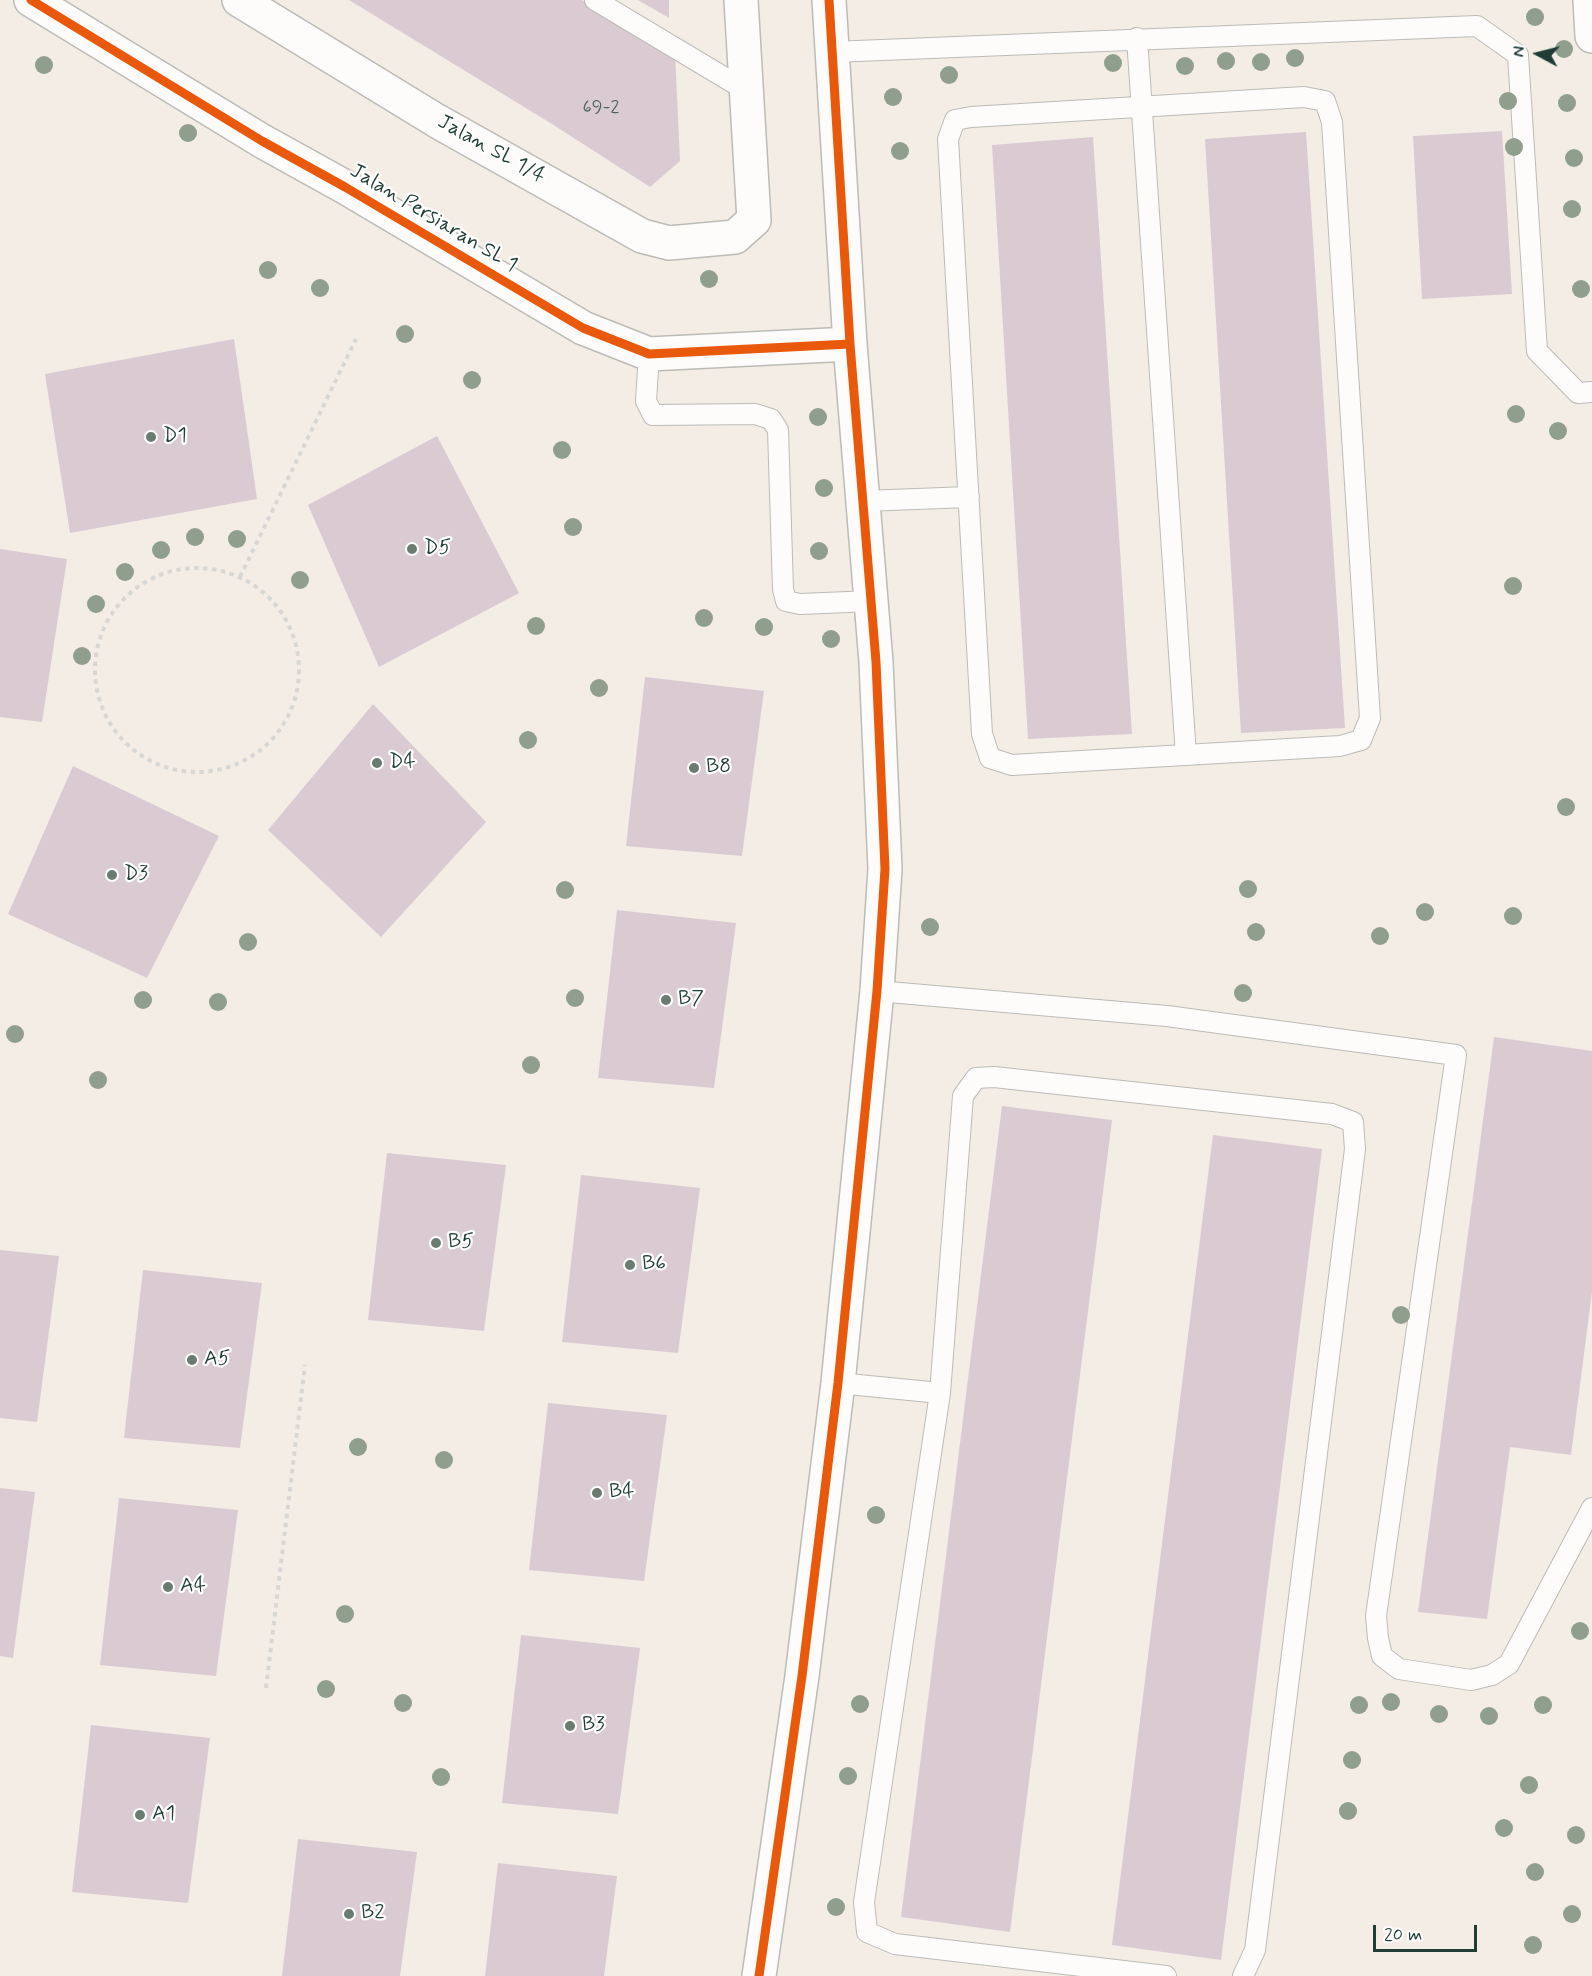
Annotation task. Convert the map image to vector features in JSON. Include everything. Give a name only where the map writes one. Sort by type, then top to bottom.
[{"type":"street","name":"Jalan Persiaran SL 1","points":[[31,0],[66,10],[262,141],[345,187],[583,328],[649,354],[850,344]]},
{"type":"street","name":"Jalan SL 1/4","points":[[239,0],[437,121],[642,236],[669,243],[735,237],[754,220],[747,91]]},
{"type":"street","points":[[741,0],[747,91]]},
{"type":"street","points":[[759,1976],[802,1676],[838,1383],[877,991],[885,869],[872,601],[850,344],[829,0]]},
{"type":"street","points":[[1590,0],[1592,36]]},
{"type":"lane","points":[[595,0],[747,91]]},
{"type":"lane","points":[[832,52],[1477,26],[1518,55],[1537,351],[1578,393],[1592,392]]},
{"type":"lane","points":[[1137,38],[1186,755]]},
{"type":"lane","points":[[1304,97],[1325,101],[1332,122],[1370,718],[1361,740],[1340,746],[1012,765],[990,758],[981,734],[969,497],[948,139],[955,120],[971,117],[1304,97]]},
{"type":"lane","points":[[649,354],[646,401],[653,415],[755,414],[771,419],[778,430],[783,589],[786,601],[800,604],[872,601]]},
{"type":"lane","points":[[864,501],[969,497]]},
{"type":"lane","points":[[877,991],[1167,1016],[1456,1055],[1376,1616],[1382,1656],[1399,1669],[1471,1680],[1492,1675],[1509,1664],[1592,1508]]},
{"type":"lane","points":[[1166,1976],[895,1944],[867,1932],[864,1902],[940,1393],[963,1096],[976,1078],[994,1077],[1332,1114],[1353,1122],[1355,1149],[1255,1950],[1243,1976]]},
{"type":"lane","points":[[838,1383],[940,1393]]},
{"type":"path","points":[[240,577],[356,339]]},
{"type":"path","points":[[209,567],[240,577],[268,595],[288,621],[298,653],[299,686],[288,717],[268,746],[239,765],[205,774],[169,770],[138,755],[113,731],[98,699],[94,664],[102,630],[120,602],[145,581],[176,569],[209,567]]},
{"type":"path","points":[[266,1688],[305,1365]]},
{"type":"building","points":[[349,0],[582,0],[675,52],[680,161],[650,187]]},
{"type":"building","points":[[638,0],[669,0],[669,18]]},
{"type":"building","points":[[1502,131],[1512,294],[1422,299],[1413,136]]},
{"type":"building","points":[[1306,132],[1345,728],[1241,733],[1205,139]]},
{"type":"building","points":[[1093,137],[1132,734],[1028,739],[992,145]]},
{"type":"building","name":"D1","points":[[234,339],[257,499],[70,533],[45,374]]},
{"type":"building","name":"D5","points":[[437,436],[519,593],[379,667],[308,505]]},
{"type":"building","points":[[0,549],[67,559],[42,722],[0,717]]},
{"type":"building","name":"B8","points":[[645,677],[764,691],[742,856],[626,846]]},
{"type":"building","name":"D4","points":[[373,704],[486,822],[381,937],[268,830]]},
{"type":"building","name":"D3","points":[[73,766],[219,836],[147,978],[8,914]]},
{"type":"building","name":"B7","points":[[617,910],[736,923],[714,1088],[598,1078]]},
{"type":"building","points":[[1494,1037],[1592,1051],[1592,1292],[1571,1455],[1510,1447],[1487,1619],[1418,1612]]},
{"type":"building","points":[[1002,1106],[1112,1120],[1010,1932],[901,1917]]},
{"type":"building","points":[[1213,1135],[1322,1149],[1221,1960],[1112,1945]]},
{"type":"building","name":"B5","points":[[387,1153],[506,1165],[484,1331],[368,1320]]},
{"type":"building","name":"B6","points":[[581,1175],[700,1188],[678,1353],[562,1342]]},
{"type":"building","points":[[0,1250],[59,1256],[37,1422],[0,1418]]},
{"type":"building","name":"A5","points":[[143,1270],[262,1283],[240,1448],[124,1438]]},
{"type":"building","name":"B4","points":[[548,1403],[667,1415],[644,1581],[529,1570]]},
{"type":"building","points":[[0,1488],[35,1492],[13,1658],[0,1656]]},
{"type":"building","name":"A4","points":[[119,1498],[238,1510],[216,1676],[100,1665]]},
{"type":"building","name":"B3","points":[[521,1635],[640,1648],[618,1814],[502,1803]]},
{"type":"building","name":"A1","points":[[91,1725],[210,1738],[188,1903],[72,1892]]},
{"type":"building","name":"B2","points":[[298,1839],[417,1852],[400,1976],[282,1976]]},
{"type":"building","points":[[498,1863],[617,1876],[604,1976],[485,1976]]},
{"type":"cycle path","points":[[31,0],[262,141],[345,187],[583,328],[649,354],[850,344]]},
{"type":"cycle path","points":[[759,1976],[802,1676],[838,1383],[877,991],[885,869],[876,662],[850,344],[829,0]]},
{"type":"place","name":"D1","points":[[151,437]]},
{"type":"place","name":"D5","points":[[412,549]]},
{"type":"place","name":"D4","points":[[377,763]]},
{"type":"place","name":"B8","points":[[694,768]]},
{"type":"place","name":"D3","points":[[112,875]]},
{"type":"place","name":"B7","points":[[666,1000]]},
{"type":"place","name":"B5","points":[[436,1243]]},
{"type":"place","name":"B6","points":[[630,1265]]},
{"type":"place","name":"A5","points":[[192,1360]]},
{"type":"place","name":"B4","points":[[597,1493]]},
{"type":"place","name":"A4","points":[[168,1587]]},
{"type":"place","name":"B3","points":[[570,1726]]},
{"type":"place","name":"A1","points":[[140,1815]]},
{"type":"place","name":"B2","points":[[349,1914]]}]
